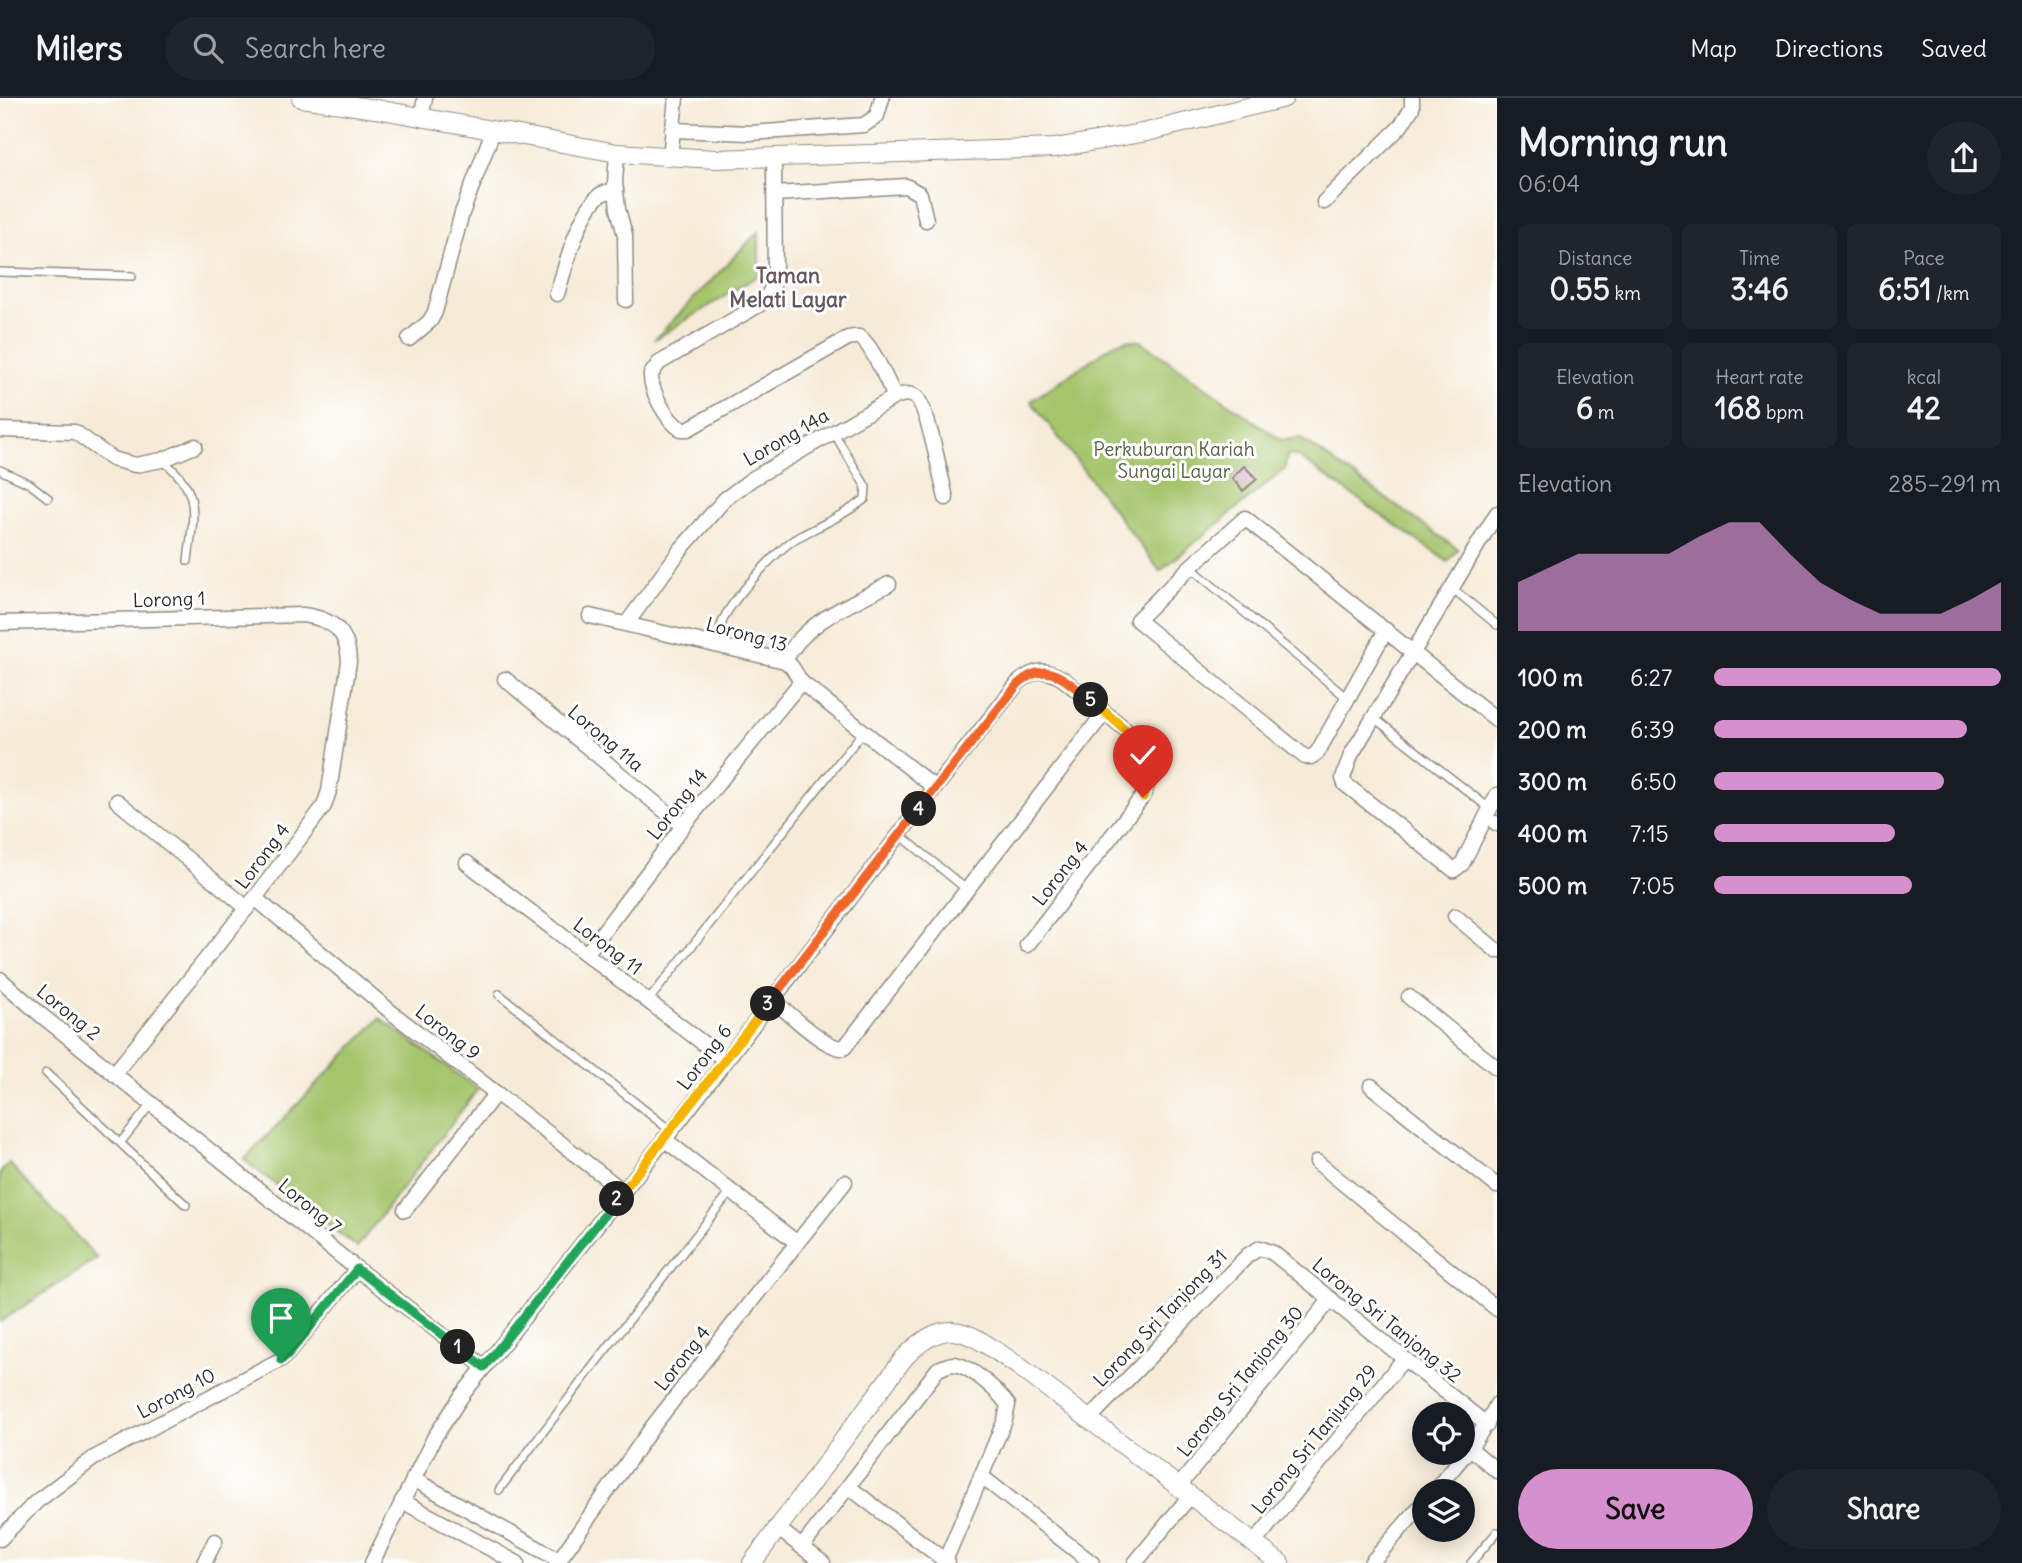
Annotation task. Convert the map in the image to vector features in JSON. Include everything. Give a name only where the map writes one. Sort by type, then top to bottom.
[{"type":"street","points":[[301,98],[382,102],[421,117],[617,153],[670,158],[774,158],[1055,148],[1147,132],[1284,98]]},
{"type":"street","points":[[421,117],[425,98]]},
{"type":"street","points":[[670,158],[676,98]]},
{"type":"street","points":[[672,130],[738,134],[864,125],[877,116],[881,110],[882,98]]},
{"type":"street","points":[[1324,202],[1400,127],[1412,108],[1412,98]]},
{"type":"street","points":[[409,339],[430,321],[435,312],[462,213],[493,131]]},
{"type":"street","points":[[617,153],[616,190],[625,234],[626,300]]},
{"type":"street","points":[[774,158],[775,280],[766,298],[659,363],[651,374],[652,387],[672,422],[681,429],[688,429],[848,338],[860,338],[870,348],[895,397],[908,393],[914,395],[924,409],[946,498]]},
{"type":"street","points":[[775,194],[906,186],[920,194],[926,220]]},
{"type":"street","points":[[557,294],[570,251],[590,205],[603,193],[616,190]]},
{"type":"street","name":"Lorong 14a","points":[[627,623],[682,548],[725,499],[752,479],[895,397]]},
{"type":"street","points":[[0,430],[75,432],[112,459],[135,465],[162,460],[195,446]]},
{"type":"street","points":[[1386,630],[1317,753],[1305,757],[1138,622],[1139,617],[1190,567],[1245,518],[1386,630],[1497,720]]},
{"type":"street","points":[[1495,520],[1373,718],[1344,772],[1345,785],[1454,870],[1462,864],[1494,818],[1497,795]]},
{"type":"street","points":[[785,661],[790,650],[814,625],[889,584]]},
{"type":"street","name":"Lorong 1","points":[[0,624],[303,615],[322,618],[337,628]]},
{"type":"street","name":"Lorong 13","points":[[590,616],[785,661],[801,681],[935,788]]},
{"type":"street","name":"Lorong 4","points":[[114,1074],[251,903],[328,799],[349,662],[349,645],[337,628]]},
{"type":"street","name":"Lorong 6","points":[[372,1563],[412,1479],[447,1416],[1018,684],[1029,674],[1040,670],[1051,671],[1148,749]]},
{"type":"street","name":"Lorong 11a","points":[[505,679],[683,826]]},
{"type":"street","name":"Lorong 14","points":[[587,953],[683,826],[801,681]]},
{"type":"street","points":[[772,999],[820,1038],[837,1049],[844,1048],[1105,712]]},
{"type":"street","name":"Lorong 4","points":[[1027,946],[1143,797],[1150,779],[1148,749]]},
{"type":"street","name":"Lorong 9","points":[[117,801],[623,1191]]},
{"type":"street","name":"Lorong 11","points":[[467,863],[725,1060]]},
{"type":"street","points":[[1455,916],[1497,951]]},
{"type":"street","name":"Lorong 2","points":[[0,979],[114,1074]]},
{"type":"street","points":[[1409,997],[1497,1068]]},
{"type":"street","name":"Lorong 7","points":[[114,1074],[484,1367]]},
{"type":"street","points":[[1371,1086],[1497,1186]]},
{"type":"street","points":[[405,1210],[496,1093]]},
{"type":"street","points":[[667,1135],[731,1191],[796,1242]]},
{"type":"street","points":[[1317,1162],[1497,1309]]},
{"type":"street","name":"Lorong 4","points":[[558,1561],[653,1426],[845,1182]]},
{"type":"street","name":"Lorong Sri Tanjong 32","points":[[1260,1248],[1273,1253],[1487,1425]]},
{"type":"street","name":"Lorong Sri Tanjong 31","points":[[1090,1418],[1248,1255],[1260,1248]]},
{"type":"street","name":"Lorong 10","points":[[0,1539],[36,1502],[93,1458],[281,1360],[357,1269]]},
{"type":"street","name":"Lorong Sri Tanjong 30","points":[[1135,1563],[1185,1491],[1331,1299]]},
{"type":"street","points":[[752,1563],[776,1527],[904,1358],[922,1339],[939,1332],[958,1331],[976,1338],[1090,1418],[1264,1555]]},
{"type":"street","name":"Lorong Sri Tanjung 29","points":[[1264,1555],[1403,1360]]},
{"type":"street","points":[[802,1547],[938,1369],[950,1364],[962,1366],[1000,1393],[1007,1405],[1005,1420],[946,1562],[849,1487]]},
{"type":"street","points":[[1475,1443],[1497,1404]]},
{"type":"street","points":[[1475,1452],[1497,1471]]},
{"type":"street","points":[[1445,1479],[1457,1465]]},
{"type":"street","points":[[981,1476],[1092,1563]]},
{"type":"street","points":[[412,1479],[558,1561]]},
{"type":"street","points":[[402,1501],[517,1563]]},
{"type":"street","points":[[1371,1563],[1412,1516]]},
{"type":"street","points":[[776,1527],[823,1563]]},
{"type":"street","points":[[204,1563],[215,1541]]},
{"type":"lane","points":[[0,272],[132,276]]},
{"type":"lane","points":[[717,645],[720,628],[727,613],[779,551],[865,499],[866,487],[834,432]]},
{"type":"lane","points":[[162,460],[179,473],[186,482],[191,497],[193,516],[188,562]]},
{"type":"lane","points":[[0,470],[30,484],[48,498]]},
{"type":"lane","points":[[1190,567],[1347,698]]},
{"type":"lane","points":[[1451,588],[1497,625]]},
{"type":"lane","points":[[1373,718],[1494,818]]},
{"type":"lane","points":[[648,1001],[863,732]]},
{"type":"lane","points":[[899,834],[967,889]]},
{"type":"lane","points":[[499,994],[667,1135]]},
{"type":"lane","points":[[46,1073],[186,1205]]},
{"type":"lane","points":[[121,1142],[152,1103]]},
{"type":"lane","points":[[499,1490],[731,1191]]},
{"type":"lane","points":[[1471,1563],[1497,1532]]},
{"type":"green space","points":[[759,231],[759,275],[654,340]]},
{"type":"green space","name":"Perkuburan Kariah Sungai Layar","points":[[1140,341],[1281,440],[1300,438],[1458,549],[1448,562],[1297,456],[1287,455],[1285,469],[1160,571],[1031,401],[1116,343]]},
{"type":"green space","points":[[380,1018],[478,1089],[357,1247],[244,1160]]},
{"type":"green space","points":[[9,1163],[97,1258],[0,1322],[0,1173]]},
{"type":"building","points":[[1244,466],[1257,479],[1243,491],[1232,478]]},
{"type":"district","name":"Taman Melati Layar","points":[[788,288]]},
{"type":"route","points":[[281,1360],[357,1269],[484,1367],[680,1120],[935,788],[1018,684],[1029,674],[1040,670],[1051,671],[1144,744],[1150,754],[1150,779],[1143,797]]}]
